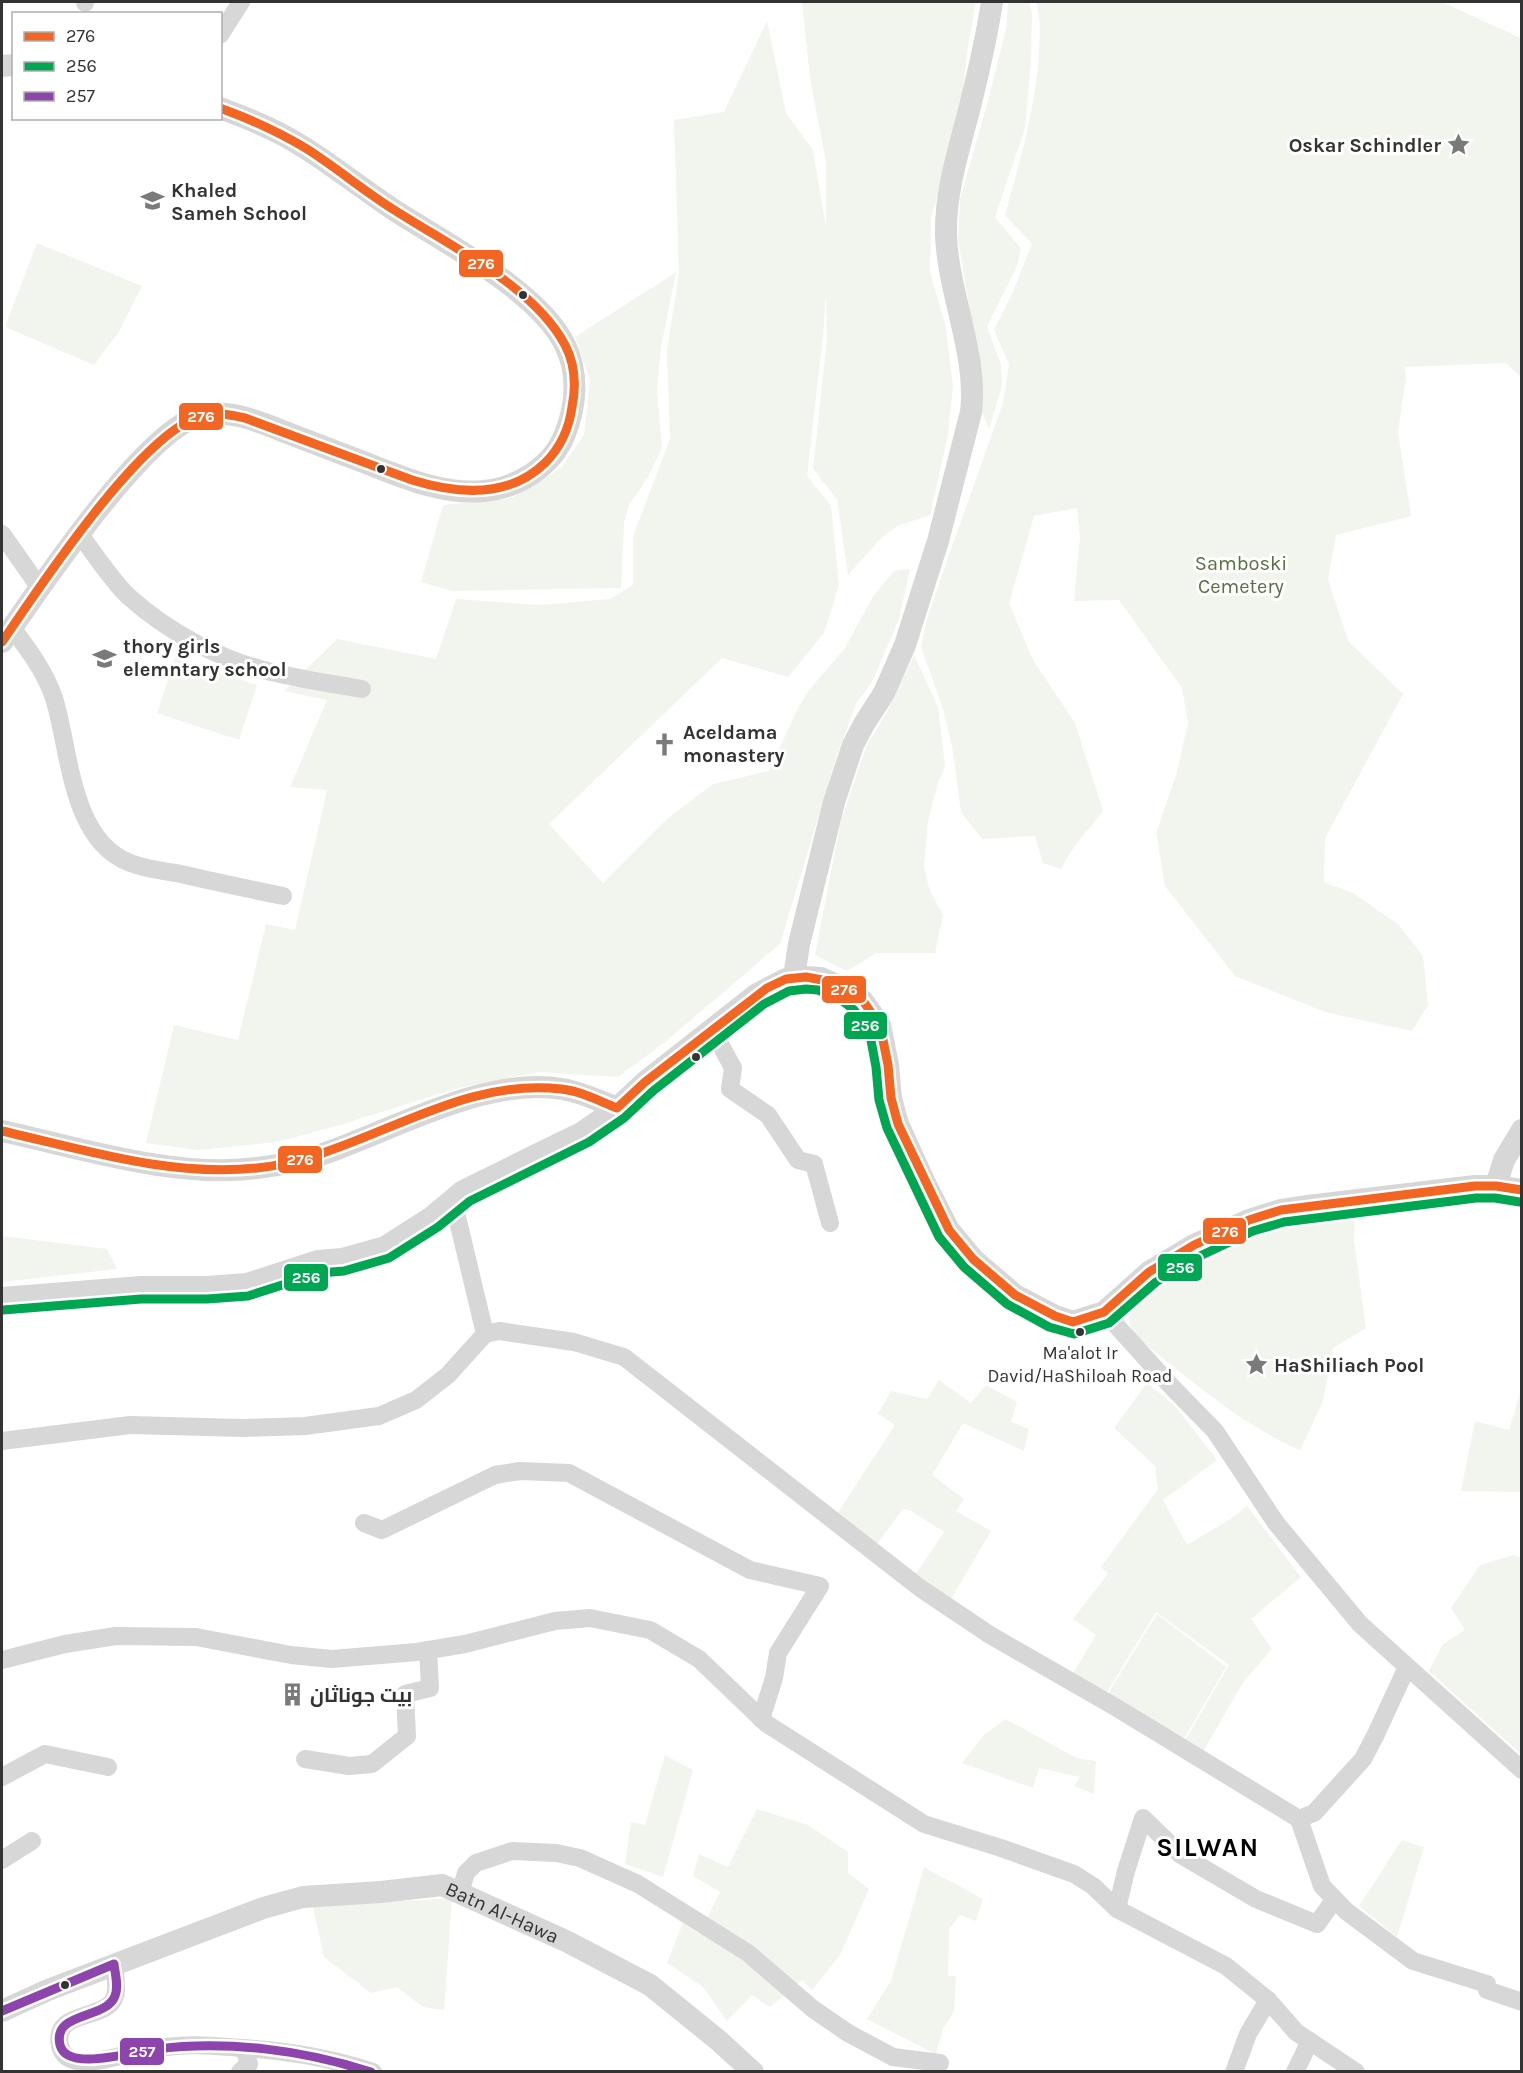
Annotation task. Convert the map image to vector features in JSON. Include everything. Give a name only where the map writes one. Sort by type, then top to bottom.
[{"type":"street","points":[[222,32],[241,2]]},
{"type":"street","points":[[794,978],[799,944],[834,802],[853,745],[884,693],[905,645],[938,541],[970,412],[973,396],[950,268],[946,234],[947,210],[956,160],[980,66],[992,2]]},
{"type":"street","points":[[222,109],[277,132],[304,148],[511,285],[536,307],[565,344],[572,363],[575,382],[570,420],[552,456],[525,479],[503,488],[485,491],[463,492],[445,489],[401,476],[256,421],[220,414],[201,416],[166,435],[125,476],[7,635],[41,669],[54,697],[75,789],[88,824],[108,850],[127,862],[283,896]]},
{"type":"street","points":[[2,534],[40,588]]},
{"type":"street","points":[[80,535],[126,594],[190,641],[231,659],[274,673],[362,690]]},
{"type":"street","points":[[2,1298],[141,1287],[247,1284],[318,1261],[342,1258],[384,1246],[432,1217],[463,1191],[583,1132],[617,1108],[645,1082],[757,993],[776,983],[794,978],[814,977],[833,982],[855,995],[872,1012],[880,1025],[884,1042],[891,1098],[898,1124],[949,1230],[973,1259],[1015,1295],[1055,1316],[1072,1322],[1104,1312],[1149,1272],[1194,1245],[1249,1220],[1281,1210],[1496,1185],[1521,1190]]},
{"type":"street","points":[[712,1029],[733,1068],[730,1089],[768,1115],[798,1160],[814,1164],[830,1223]]},
{"type":"street","points":[[2,1131],[174,1167],[215,1170],[254,1169],[323,1155],[364,1137],[466,1100],[507,1089],[537,1087],[562,1089],[589,1096],[617,1108]]},
{"type":"street","points":[[1496,1185],[1504,1160],[1521,1130]]},
{"type":"street","points":[[453,1200],[484,1334]]},
{"type":"street","points":[[1104,1312],[1172,1388],[1215,1431],[1276,1523],[1360,1623],[1521,1770]]},
{"type":"street","points":[[2,1441],[130,1425],[243,1428],[305,1426],[379,1416],[417,1400],[448,1375],[484,1334],[499,1331],[574,1342],[624,1357],[920,1588],[990,1635],[1117,1708],[1299,1819],[1322,1886],[1346,1911],[1413,1961],[1487,1984],[1487,1990],[1521,2002]]},
{"type":"street","points":[[364,1523],[382,1530],[495,1475],[520,1471],[569,1473],[750,1570],[820,1586],[778,1653],[774,1678],[761,1719]]},
{"type":"street","points":[[2,1660],[65,1644],[127,1636],[196,1637],[332,1659],[428,1650],[465,1644],[555,1621],[590,1618],[650,1630],[699,1659],[761,1719],[924,1824],[1074,1874],[1093,1886],[1117,1909],[1226,1966],[1268,2000],[1296,2032],[1356,2072]]},
{"type":"street","points":[[305,1759],[349,1766],[372,1764],[406,1736],[405,1694],[430,1688],[428,1650]]},
{"type":"street","points":[[1299,1819],[1314,1813],[1363,1759],[1407,1667]]},
{"type":"street","points":[[2,1777],[45,1754],[108,1767]]},
{"type":"street","points":[[1117,1909],[1143,1818],[1181,1855],[1256,1899],[1317,1924],[1334,1900]]},
{"type":"street","points":[[2,1860],[32,1841]]},
{"type":"street","points":[[460,1893],[466,1873],[476,1863],[512,1851],[556,1853],[580,1858],[638,1884],[748,1953],[813,2009],[848,2033],[893,2057],[940,2062]]},
{"type":"street","name":"Batn Al-Hawa","points":[[114,1964],[263,1908],[303,1897],[442,1885],[566,1941],[650,1985],[718,2040],[753,2072]]},
{"type":"street","points":[[2,2011],[114,1964],[115,1999],[107,2008],[68,2021],[61,2031],[60,2046],[65,2055],[82,2063],[163,2047],[197,2044],[272,2049],[305,2054],[373,2072]]},
{"type":"street","points":[[1234,2072],[1248,2034],[1268,2000]]},
{"type":"street","points":[[1295,2072],[1310,2041]]},
{"type":"street","points":[[240,2072],[249,2064],[244,2048]]},
{"type":"green space","points":[[802,2],[976,2],[968,46],[960,118],[931,218],[930,272],[946,328],[953,386],[948,435],[930,515],[898,526],[883,536],[848,575],[837,499],[813,469],[827,339],[826,294],[807,476],[831,506],[839,585],[824,633],[788,677],[722,658],[549,824],[603,883],[668,818],[713,784],[769,771],[798,708],[809,690],[845,648],[874,595],[894,571],[910,569],[899,619],[873,680],[856,704],[836,758],[780,944],[665,1042],[618,1077],[539,1072],[458,1088],[277,1142],[198,1150],[146,1143],[174,1025],[238,1040],[266,924],[295,930],[327,790],[290,787],[327,700],[284,691],[337,639],[436,659],[456,599],[540,605],[610,599],[633,585],[633,536],[670,439],[667,350],[679,273],[674,120],[724,112],[767,21],[786,113],[813,150],[826,227],[826,162],[810,78]]},
{"type":"green space","points":[[1008,2],[1029,2],[1032,13],[1031,61],[1025,128],[995,217],[1021,249],[1017,266],[987,327],[1001,365],[1002,386],[989,429],[982,412],[979,366],[958,239],[960,199],[1006,29]]},
{"type":"green space","name":"Samboski Cemetery","points":[[1036,2],[1442,2],[1521,38],[1521,377],[1506,363],[1405,367],[1406,378],[1398,432],[1411,516],[1336,535],[1328,579],[1348,641],[1403,694],[1325,838],[1324,882],[1353,893],[1398,924],[1423,956],[1428,1005],[1412,1031],[1325,1012],[1235,976],[1165,886],[1156,833],[1176,775],[1188,723],[1182,688],[1119,600],[1074,601],[1080,537],[1077,508],[1034,516],[1009,603],[1033,660],[1075,723],[1103,811],[1075,846],[1061,869],[1043,863],[1035,836],[982,839],[961,812],[952,746],[943,709],[921,647],[927,619],[1003,403],[1009,364],[994,330],[1012,294],[1032,244],[1005,215],[1035,93],[1040,33]]},
{"type":"green space","points":[[37,243],[142,286],[118,333],[94,365],[5,327]]},
{"type":"green space","points":[[676,272],[661,347],[657,390],[662,448],[648,477],[629,505],[624,523],[621,588],[452,591],[421,582],[443,505],[512,498],[561,468],[584,435],[590,380],[575,337]]},
{"type":"green space","points":[[914,655],[938,707],[945,766],[928,821],[924,865],[929,889],[943,915],[935,953],[876,953],[847,971],[815,955],[841,821],[866,747],[887,712]]},
{"type":"green space","points":[[175,658],[257,685],[239,740],[157,713]]},
{"type":"green space","points":[[1355,1212],[1354,1241],[1366,1328],[1333,1348],[1323,1401],[1300,1450],[1235,1413],[1136,1337],[1130,1325],[1129,1316],[1161,1284],[1198,1258],[1238,1237],[1281,1222]]},
{"type":"green space","points":[[2,1236],[107,1249],[117,1269],[2,1282]]},
{"type":"green space","points":[[939,1380],[971,1403],[986,1385],[1017,1402],[1011,1422],[1029,1429],[1024,1451],[963,1423],[932,1475],[964,1499],[956,1511],[991,1531],[951,1599],[915,1575],[944,1532],[911,1511],[903,1509],[876,1545],[837,1514],[895,1425],[878,1414],[891,1391],[927,1399]]},
{"type":"green space","points":[[1147,1383],[1174,1405],[1217,1460],[1163,1500],[1187,1545],[1229,1520],[1247,1506],[1301,1577],[1251,1619],[1272,1649],[1244,1681],[1202,1753],[1183,1744],[1229,1665],[1156,1612],[1105,1695],[1071,1677],[1096,1635],[1073,1619],[1108,1574],[1101,1567],[1158,1489],[1155,1466],[1114,1428]]},
{"type":"green space","points":[[1521,1390],[1521,1492],[1461,1491],[1475,1421],[1509,1430]]},
{"type":"green space","points":[[1513,1555],[1522,1558],[1521,1754],[1429,1671],[1443,1644],[1465,1630],[1451,1608],[1480,1565]]},
{"type":"green space","points":[[1157,1614],[1226,1667],[1182,1742],[1106,1697]]},
{"type":"green space","points":[[1006,1719],[1076,1758],[1096,1761],[1094,1794],[1074,1786],[1080,1777],[1039,1768],[1033,1788],[962,1763],[985,1734]]},
{"type":"green space","points":[[665,1755],[693,1770],[663,1877],[625,1864],[631,1822],[645,1825]]},
{"type":"green space","points":[[757,1809],[808,1825],[848,1852],[848,1873],[869,1889],[840,1955],[812,1990],[802,1980],[770,2007],[752,1995],[727,2021],[703,1987],[667,1963],[683,1923],[699,1934],[720,1892],[693,1876],[699,1854],[728,1867]]},
{"type":"green space","points":[[1402,1840],[1424,1847],[1397,1937],[1359,1906]]},
{"type":"green space","points":[[924,1867],[983,1899],[976,1921],[960,1915],[949,1929],[948,1976],[956,1976],[954,2011],[943,2029],[936,2054],[867,2019],[891,1981]]},
{"type":"green space","points":[[452,1898],[444,2010],[423,2007],[397,1987],[371,1993],[324,1957],[313,1907]]},
{"type":"transit line","name":"276","points":[[2,642],[66,550],[123,479],[152,449],[179,427],[204,415],[219,414],[245,418],[412,480],[464,490],[499,488],[531,475],[550,457],[566,430],[571,415],[574,392],[571,360],[565,345],[551,324],[534,305],[490,269],[385,204],[307,149],[264,126],[222,109]]},
{"type":"transit line","name":"276","points":[[2,1131],[128,1160],[192,1169],[224,1170],[257,1168],[296,1161],[334,1149],[445,1105],[483,1094],[521,1088],[568,1090],[617,1108],[645,1082],[767,988],[786,979],[806,977],[833,982],[863,1001],[880,1025],[888,1065],[891,1098],[898,1124],[949,1230],[973,1259],[1015,1295],[1055,1316],[1073,1322],[1104,1312],[1149,1272],[1194,1245],[1249,1220],[1281,1210],[1475,1186],[1522,1190]]},
{"type":"transit line","name":"256","points":[[3,1310],[141,1299],[207,1299],[248,1296],[320,1273],[344,1271],[389,1258],[438,1227],[470,1201],[589,1142],[624,1118],[653,1091],[764,1004],[789,991],[806,989],[818,990],[840,999],[854,1010],[869,1030],[879,1100],[887,1128],[939,1237],[964,1267],[1007,1304],[1049,1327],[1074,1334],[1109,1323],[1156,1282],[1200,1256],[1253,1231],[1284,1222],[1476,1198],[1520,1202]]},
{"type":"transit line","name":"257","points":[[2,2011],[114,1964],[117,1984],[115,1996],[110,2004],[72,2021],[64,2026],[60,2034],[60,2045],[65,2053],[75,2058],[103,2058],[183,2047],[237,2047],[319,2058],[371,2072]]},
{"type":"place","name":"Oskar Schindler","points":[[1459,145]]},
{"type":"place","name":"Khaled Sameh School","points":[[153,201]]},
{"type":"place","name":"thory girls elemntary school","points":[[105,658]]},
{"type":"place","name":"Aceldama monastery","points":[[665,744]]},
{"type":"place","name":"Ma'alot Ir David/HaShiloah Road","points":[[1080,1332]]},
{"type":"place","name":"HaShiliach Pool","points":[[1256,1365]]},
{"type":"place","name":"بيت جوناثان","points":[[292,1695]]},
{"type":"district","name":"SILWAN","points":[[1208,1847]]}]
